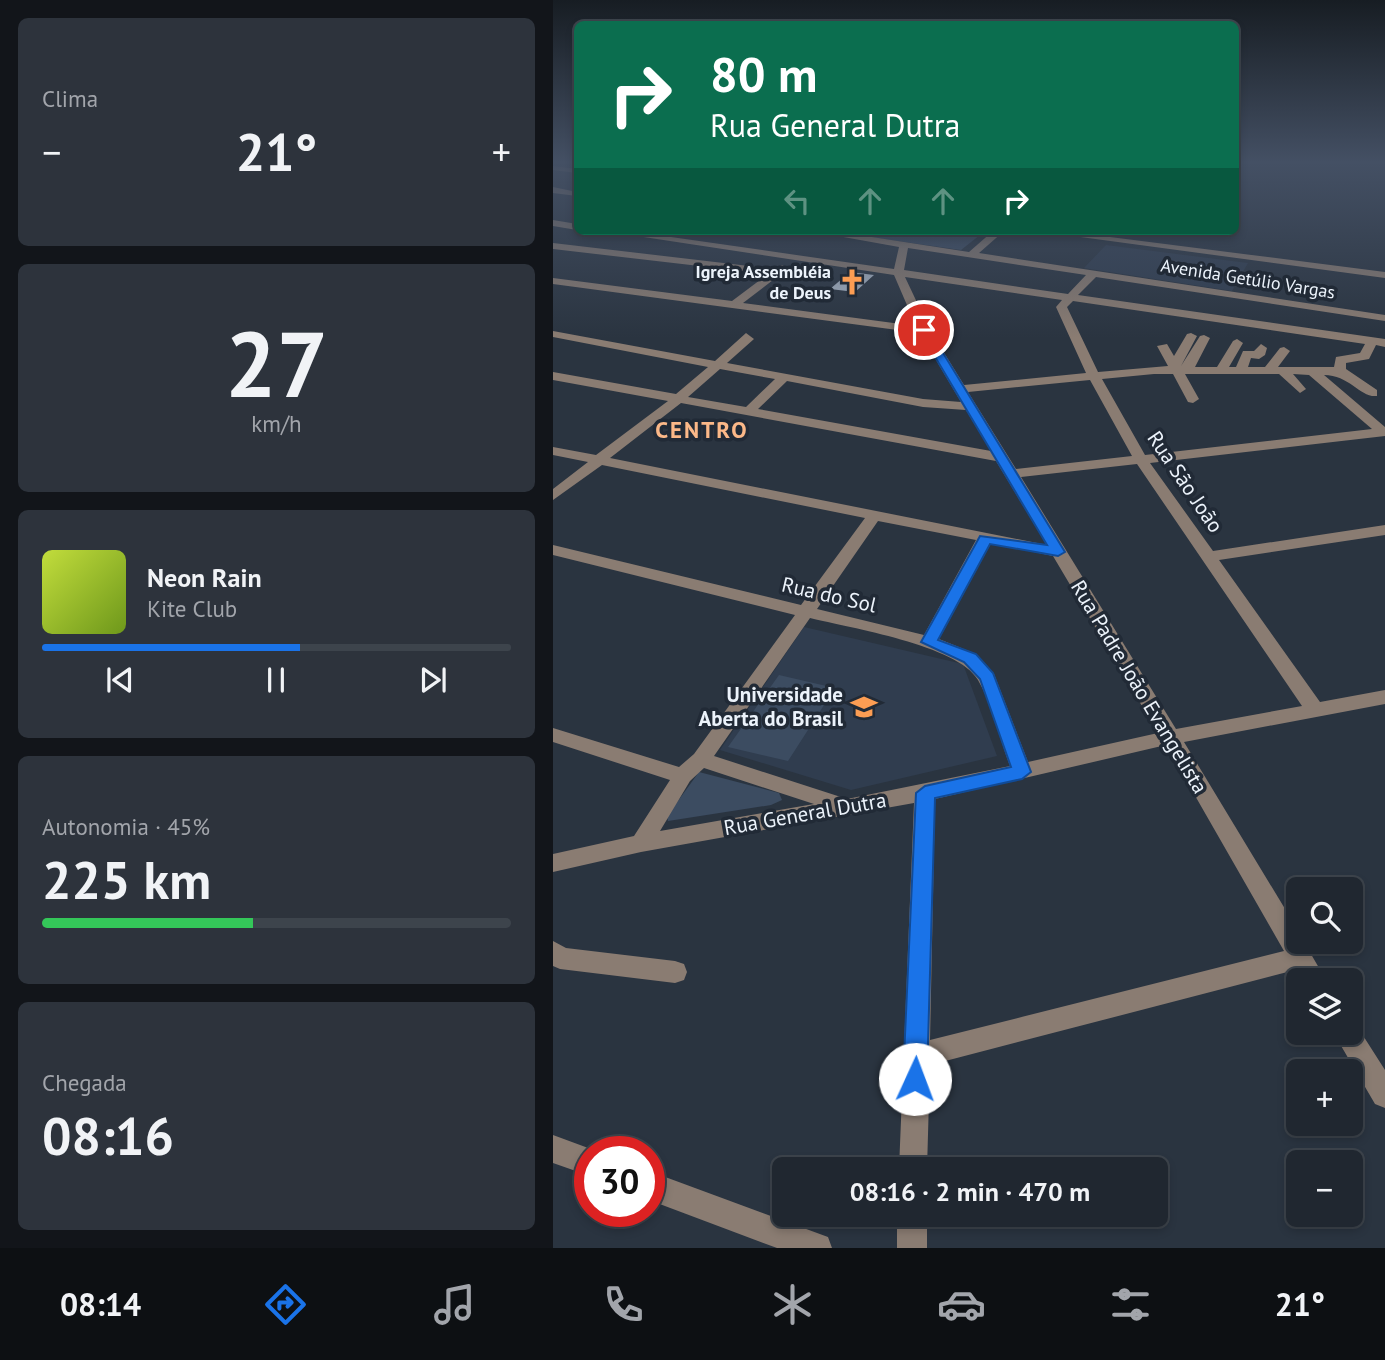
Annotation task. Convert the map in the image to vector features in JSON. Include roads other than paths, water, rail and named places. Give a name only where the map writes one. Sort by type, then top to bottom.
[{"type":"street","points":[[553,223],[574,226]]},
{"type":"street","points":[[553,236],[574,226]]},
{"type":"street","points":[[661,235],[898,274],[1378,342]]},
{"type":"street","name":"Avenida Getúlio Vargas","points":[[840,235],[1385,318]]},
{"type":"street","points":[[971,255],[994,235]]},
{"type":"street","name":"Avenida Getúlio Vargas","points":[[1072,235],[1385,275]]},
{"type":"street","points":[[898,274],[904,245]]},
{"type":"street","points":[[553,246],[777,272]]},
{"type":"street","points":[[735,304],[796,258]]},
{"type":"street","name":"Rua Padre João Evangelista","points":[[898,274],[924,330],[1306,968]]},
{"type":"street","points":[[1069,298],[1093,274]]},
{"type":"street","points":[[553,281],[924,330]]},
{"type":"street","points":[[553,298],[576,284]]},
{"type":"street","name":"Rua São João","points":[[1069,298],[1061,307],[1093,374],[1140,458],[1315,710]]},
{"type":"street","points":[[553,334],[923,403],[969,406]]},
{"type":"street","points":[[553,496],[678,399],[748,339],[746,336]]},
{"type":"street","points":[[1180,368],[1197,337]]},
{"type":"street","points":[[1340,370],[1339,360],[1365,356],[1378,342]]},
{"type":"street","points":[[1222,369],[1237,343]]},
{"type":"street","points":[[1163,346],[1180,368],[1193,399]]},
{"type":"street","points":[[1241,369],[1247,354],[1259,355],[1261,348]]},
{"type":"street","points":[[1281,370],[1290,353],[1281,370]]},
{"type":"street","points":[[959,389],[1093,374],[1180,368],[1340,370],[1373,393]]},
{"type":"street","points":[[1281,370],[1300,389]]},
{"type":"street","points":[[1312,370],[1384,432]]},
{"type":"street","points":[[553,376],[1000,457]]},
{"type":"street","points":[[749,411],[784,377]]},
{"type":"street","points":[[1010,474],[1384,432]]},
{"type":"street","points":[[553,451],[1058,552]]},
{"type":"street","points":[[641,843],[683,776],[701,759],[874,516]]},
{"type":"street","points":[[1210,556],[1385,530]]},
{"type":"street","points":[[929,642],[985,539]]},
{"type":"street","name":"Rua do Sol","points":[[553,550],[805,614],[929,642],[970,658],[987,677],[1022,772]]},
{"type":"street","name":"Rua General Dutra","points":[[553,863],[641,843],[925,793],[1170,737],[1385,696]]},
{"type":"street","points":[[553,735],[683,776]]},
{"type":"street","points":[[701,759],[846,806]]},
{"type":"street","points":[[913,1157],[925,793]]},
{"type":"street","points":[[553,952],[559,958],[675,972]]},
{"type":"street","points":[[916,1056],[1300,958]]},
{"type":"street","points":[[1354,1045],[1385,1095]]},
{"type":"street","points":[[553,1149],[574,1157]]},
{"type":"street","points":[[665,1191],[817,1248]]},
{"type":"street","points":[[912,1227],[912,1248]]},
{"type":"place","name":"Igreja Assembléia de Deus","points":[[852,282]]},
{"type":"place","name":"Universidade Aberta do Brasil","points":[[864,707]]},
{"type":"district","name":"CENTRO","points":[[702,430]]}]
